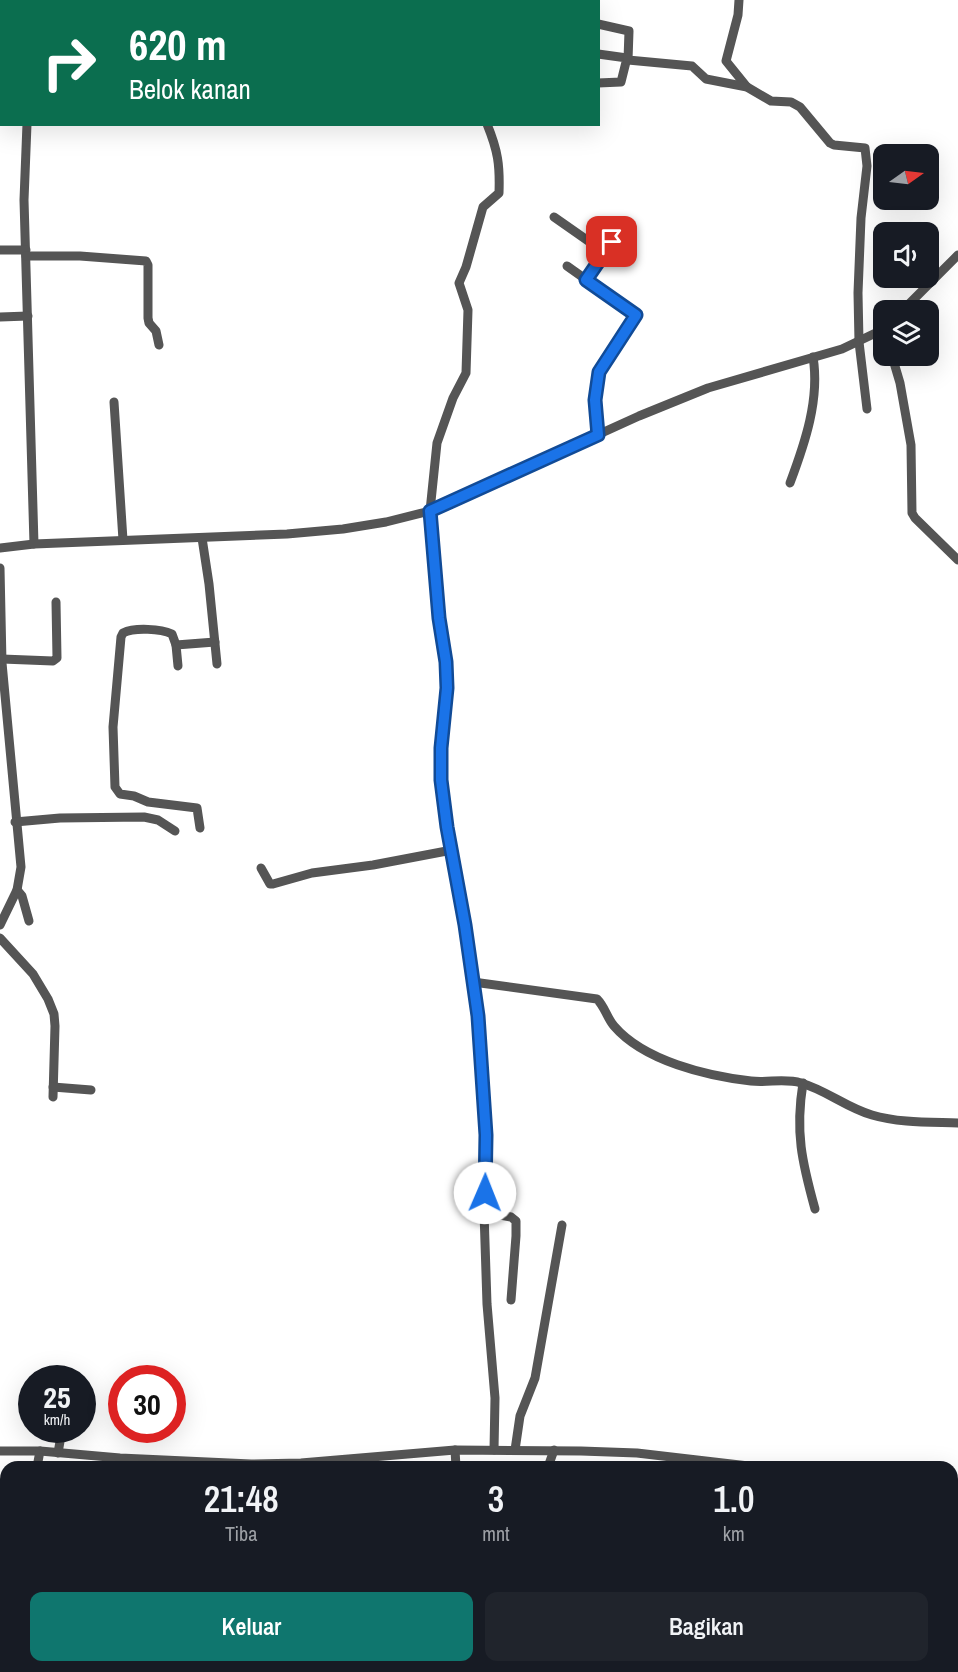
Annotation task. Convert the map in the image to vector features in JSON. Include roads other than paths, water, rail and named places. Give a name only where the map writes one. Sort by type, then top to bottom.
[{"type":"street","points":[[739,0],[738,15],[726,61],[747,87]]},
{"type":"street","points":[[600,24],[629,31],[627,58],[621,82],[600,83]]},
{"type":"street","points":[[600,54],[627,58],[631,61],[692,66],[706,79],[747,87],[771,101],[798,105],[832,144],[865,148],[867,166],[858,263],[859,342],[867,410]]},
{"type":"street","points":[[27,126],[24,200],[34,544]]},
{"type":"street","points":[[488,126],[497,148],[500,168],[499,193],[483,207],[466,267],[459,283],[468,310],[466,373],[453,398],[437,443],[430,511],[439,618],[446,662],[446,699],[440,765],[482,1053],[486,1123],[484,1212],[487,1304],[495,1398],[494,1450]]},
{"type":"street","points":[[554,217],[604,252]]},
{"type":"street","points":[[586,280],[619,231]]},
{"type":"street","points":[[0,250],[147,262],[148,318],[156,331],[159,345]]},
{"type":"street","points":[[913,300],[958,255]]},
{"type":"street","points":[[567,266],[636,315],[599,372],[595,400],[598,435]]},
{"type":"street","points":[[0,317],[28,316]]},
{"type":"street","points":[[0,548],[34,544],[287,534],[344,529],[386,522],[430,511],[708,388],[843,349],[873,335]]},
{"type":"street","points":[[790,483],[805,443],[811,412],[815,369],[813,357]]},
{"type":"street","points":[[895,366],[910,445],[912,513],[915,519],[958,560]]},
{"type":"street","points":[[114,402],[123,540]]},
{"type":"street","points":[[202,538],[217,664]]},
{"type":"street","points":[[0,568],[3,723],[21,867],[17,890],[0,925]]},
{"type":"street","points":[[1,662],[53,661],[57,658],[56,602]]},
{"type":"street","points":[[178,666],[176,645],[170,632],[132,630],[123,633],[113,727],[115,787],[120,794],[134,796],[143,801],[197,808],[200,828]]},
{"type":"street","points":[[176,645],[215,642]]},
{"type":"street","points":[[15,822],[39,819],[134,817],[158,820],[175,831]]},
{"type":"street","points":[[261,868],[270,884],[273,884],[312,873],[373,865],[452,850]]},
{"type":"street","points":[[17,890],[22,896],[29,921]]},
{"type":"street","points":[[0,938],[33,974],[51,1006],[55,1026],[53,1097]]},
{"type":"street","points":[[473,982],[593,997],[603,1006],[615,1027],[647,1052],[675,1064],[720,1076],[751,1081],[785,1080],[803,1083],[872,1115],[919,1123],[958,1123]]},
{"type":"street","points":[[803,1083],[799,1120],[802,1163],[815,1209]]},
{"type":"street","points":[[53,1087],[91,1090]]},
{"type":"street","points":[[484,1212],[512,1217],[516,1221],[511,1300]]},
{"type":"street","points":[[515,1450],[520,1416],[536,1378],[562,1224]]},
{"type":"street","points":[[58,1453],[60,1443]]},
{"type":"street","points":[[455,1450],[456,1461]]},
{"type":"street","points":[[325,1461],[455,1450],[637,1453],[706,1461]]},
{"type":"street","points":[[550,1461],[554,1450]]},
{"type":"street","points":[[0,1451],[40,1451],[198,1461]]},
{"type":"street","points":[[38,1461],[40,1451]]}]
